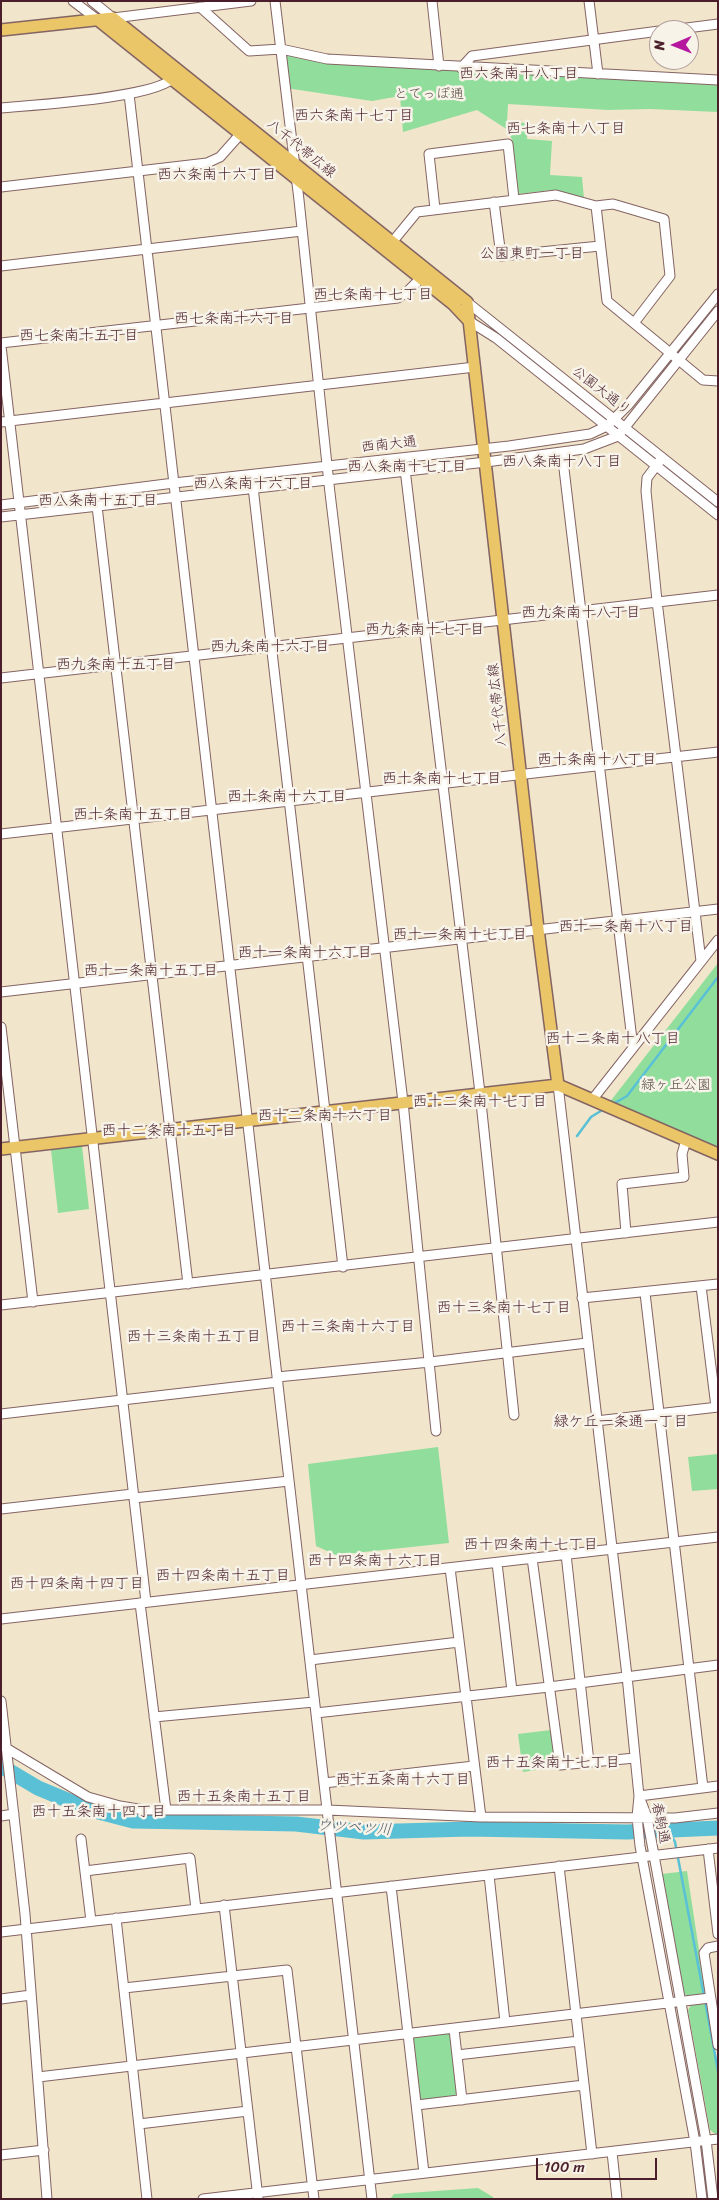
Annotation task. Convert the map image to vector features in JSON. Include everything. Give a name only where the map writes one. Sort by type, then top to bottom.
[{"type":"main road","points":[[1,30],[113,18]]},
{"type":"main road","name":"八千代帯広線","points":[[113,18],[295,163],[389,246],[421,278],[459,309],[469,321]]},
{"type":"main road","name":"八千代帯広線","points":[[98,20],[297,180],[467,302],[538,929],[558,1086]]},
{"type":"main road","points":[[1,1149],[480,1093],[558,1086],[718,1154]]},
{"type":"street","points":[[73,1],[98,20]]},
{"type":"street","points":[[92,1],[113,18],[251,1]]},
{"type":"street","points":[[275,1],[297,180],[329,479],[403,1102],[436,1431]]},
{"type":"street","points":[[432,1],[439,66]]},
{"type":"street","points":[[589,1],[598,74]]},
{"type":"street","points":[[200,7],[249,52],[281,49],[328,59],[461,68],[718,80]]},
{"type":"street","points":[[699,26],[718,24]]},
{"type":"street","points":[[461,68],[472,56],[649,33]]},
{"type":"street","points":[[1,108],[129,94],[159,88],[172,81],[179,70]]},
{"type":"street","points":[[129,94],[372,2199]]},
{"type":"street","points":[[1,187],[207,163],[220,157],[248,125]]},
{"type":"street","points":[[435,209],[428,154],[508,144],[514,199]]},
{"type":"street","points":[[389,246],[417,212],[514,199],[556,195],[596,206],[613,204],[664,219],[670,276],[634,323]]},
{"type":"street","points":[[494,202],[501,256],[600,246]]},
{"type":"street","points":[[596,206],[607,301],[703,380],[718,381]]},
{"type":"street","points":[[1,266],[302,231]]},
{"type":"street","points":[[166,1810],[154,1717],[134,1496],[20,502],[5,421],[1,345],[398,298],[408,292],[421,278]]},
{"type":"street","name":"西南大通","points":[[1,505],[174,483],[560,440],[590,434],[607,426],[629,404],[718,294]]},
{"type":"street","name":"公園大通り","points":[[467,302],[625,428],[718,515]]},
{"type":"street","name":"西南大通","points":[[1,517],[486,462],[584,449],[618,436],[718,311]]},
{"type":"street","name":"公園大通り","points":[[469,321],[496,338],[618,436],[718,502]]},
{"type":"street","points":[[5,421],[474,367]]},
{"type":"street","points":[[562,452],[633,1048]]},
{"type":"street","points":[[660,462],[647,478],[646,490],[657,602],[701,961]]},
{"type":"street","points":[[406,470],[480,1093],[514,1415]]},
{"type":"street","points":[[253,487],[343,1266]]},
{"type":"street","points":[[97,506],[117,664],[188,1284]]},
{"type":"street","points":[[1,678],[718,595]]},
{"type":"street","points":[[1,834],[718,752]]},
{"type":"street","points":[[1,992],[718,909]]},
{"type":"street","points":[[592,1100],[718,940]]},
{"type":"street","points":[[1,1027],[32,1302]]},
{"type":"street","points":[[558,1086],[627,1676],[639,1796],[718,1786]]},
{"type":"street","points":[[626,1233],[622,1184],[684,1176],[682,1154],[686,1140]]},
{"type":"street","points":[[1,1305],[718,1222]]},
{"type":"street","points":[[582,1298],[718,1284]]},
{"type":"street","points":[[596,1421],[717,1407],[701,1286]]},
{"type":"street","points":[[645,1293],[703,1788]]},
{"type":"street","points":[[1,1414],[587,1342]]},
{"type":"street","points":[[1,1509],[289,1481]]},
{"type":"street","points":[[1,1619],[718,1537]]},
{"type":"street","points":[[566,1554],[589,1762]]},
{"type":"street","points":[[532,1558],[560,1765],[635,1758]]},
{"type":"street","points":[[497,1563],[512,1691]]},
{"type":"street","points":[[450,1568],[480,1817]]},
{"type":"street","points":[[310,1660],[459,1642]]},
{"type":"street","points":[[316,1712],[548,1687],[718,1665]]},
{"type":"street","points":[[1,1701],[5,1750],[12,1790],[27,1929],[48,2199]]},
{"type":"street","points":[[154,1717],[314,1702]]},
{"type":"street","points":[[5,1750],[88,1797],[120,1806],[144,1810],[638,1820],[718,1813]]},
{"type":"street","points":[[324,1782],[474,1766]]},
{"type":"street","points":[[1,1787],[12,1790]]},
{"type":"street","name":"春駒通","points":[[639,1796],[640,1846],[695,2142],[702,2199]]},
{"type":"street","name":"春駒通","points":[[639,1796],[647,1820],[706,2140],[713,2199]]},
{"type":"street","points":[[1,1816],[14,1814]]},
{"type":"street","points":[[81,1839],[91,1921]]},
{"type":"street","points":[[1,1932],[718,1848]]},
{"type":"street","points":[[708,1849],[718,1934]]},
{"type":"street","points":[[85,1871],[190,1858],[196,1908]]},
{"type":"street","points":[[560,1866],[592,2154]]},
{"type":"street","points":[[489,1875],[505,2022]]},
{"type":"street","points":[[391,1886],[424,2173]]},
{"type":"street","points":[[224,1905],[258,2196]]},
{"type":"street","points":[[116,1918],[147,2199]]},
{"type":"street","points":[[718,1946],[708,1948],[704,1953],[718,2045]]},
{"type":"street","points":[[124,1988],[287,1970],[314,2199]]},
{"type":"street","points":[[1,2000],[32,1995]]},
{"type":"street","points":[[38,2078],[132,2065],[710,1998]]},
{"type":"street","points":[[454,2029],[462,2100]]},
{"type":"street","points":[[457,2055],[579,2041]]},
{"type":"street","points":[[417,2105],[584,2085]]},
{"type":"street","points":[[138,2124],[248,2111]]},
{"type":"street","points":[[203,2199],[258,2196],[313,2186],[718,2139]]},
{"type":"street","points":[[1,2155],[44,2150]]},
{"type":"street","points":[[612,2152],[618,2199]]},
{"type":"green space","name":"とてっぽ通","points":[[281,49],[328,59],[718,80],[718,112],[650,109],[608,110],[508,104],[507,122],[528,123],[527,139],[552,141],[550,175],[582,177],[584,199],[552,190],[518,194],[512,140],[508,130],[477,110],[403,132],[400,96],[372,101],[286,88]]},
{"type":"green space","name":"緑ヶ丘公園","points":[[718,963],[718,1150],[609,1103]]},
{"type":"green space","points":[[82,1146],[89,1209],[58,1213],[51,1150]]},
{"type":"green space","points":[[438,1447],[449,1543],[336,1555],[316,1546],[308,1464]]},
{"type":"green space","points":[[718,1454],[718,1489],[692,1491],[688,1457]]},
{"type":"green space","points":[[551,1730],[556,1767],[523,1772],[518,1734]]},
{"type":"green space","points":[[687,1871],[705,1990],[702,1995],[688,1997],[683,1992],[662,1874]]},
{"type":"green space","points":[[703,2003],[707,2005],[718,2069],[718,2134],[710,2130],[688,2010],[691,2005]]},
{"type":"green space","points":[[452,2033],[459,2097],[423,2101],[420,2097],[412,2038]]},
{"type":"green space","points":[[478,2188],[493,2197],[493,2199],[390,2199],[394,2194]]},
{"type":"waterway","points":[[613,1104],[627,1096],[718,977]]},
{"type":"waterway","points":[[577,1136],[591,1117],[604,1109]]},
{"type":"waterway","name":"ウツベツ川","points":[[1,1766],[38,1788],[91,1810],[133,1821],[296,1824],[364,1832],[469,1829],[627,1832],[718,1828]]},
{"type":"waterway","points":[[669,1831],[675,1842],[704,1996]]},
{"type":"waterway","points":[[705,2001],[718,2071]]},
{"type":"district","name":"西六条南十八丁目","points":[[519,74]]},
{"type":"district","name":"西六条南十七丁目","points":[[354,116]]},
{"type":"district","name":"西七条南十八丁目","points":[[566,129]]},
{"type":"district","name":"西六条南十六丁目","points":[[217,175]]},
{"type":"district","name":"公園東町一丁目","points":[[532,254]]},
{"type":"district","name":"西七条南十七丁目","points":[[373,295]]},
{"type":"district","name":"西七条南十六丁目","points":[[234,319]]},
{"type":"district","name":"西七条南十五丁目","points":[[79,336]]},
{"type":"district","name":"西八条南十八丁目","points":[[562,462]]},
{"type":"district","name":"西八条南十七丁目","points":[[407,467]]},
{"type":"district","name":"西八条南十六丁目","points":[[253,484]]},
{"type":"district","name":"西八条南十五丁目","points":[[98,501]]},
{"type":"district","name":"西九条南十八丁目","points":[[581,613]]},
{"type":"district","name":"西九条南十七丁目","points":[[425,630]]},
{"type":"district","name":"西九条南十六丁目","points":[[270,647]]},
{"type":"district","name":"西九条南十五丁目","points":[[116,665]]},
{"type":"district","name":"西十条南十八丁目","points":[[597,760]]},
{"type":"district","name":"西十条南十七丁目","points":[[442,779]]},
{"type":"district","name":"西十条南十六丁目","points":[[287,797]]},
{"type":"district","name":"西十条南十五丁目","points":[[133,815]]},
{"type":"district","name":"西十一条南十八丁目","points":[[626,927]]},
{"type":"district","name":"西十一条南十七丁目","points":[[460,935]]},
{"type":"district","name":"西十一条南十六丁目","points":[[305,953]]},
{"type":"district","name":"西十一条南十五丁目","points":[[151,971]]},
{"type":"district","name":"西十二条南十八丁目","points":[[613,1039]]},
{"type":"district","name":"西十二条南十七丁目","points":[[480,1102]]},
{"type":"district","name":"西十二条南十六丁目","points":[[325,1116]]},
{"type":"district","name":"西十二条南十五丁目","points":[[169,1131]]},
{"type":"district","name":"西十三条南十七丁目","points":[[504,1308]]},
{"type":"district","name":"西十三条南十六丁目","points":[[348,1327]]},
{"type":"district","name":"西十三条南十五丁目","points":[[194,1337]]},
{"type":"district","name":"緑ケ丘一条通一丁目","points":[[621,1422]]},
{"type":"district","name":"西十四条南十七丁目","points":[[531,1545]]},
{"type":"district","name":"西十四条南十六丁目","points":[[375,1561]]},
{"type":"district","name":"西十四条南十五丁目","points":[[223,1576]]},
{"type":"district","name":"西十四条南十四丁目","points":[[77,1584]]},
{"type":"district","name":"西十五条南十七丁目","points":[[553,1763]]},
{"type":"district","name":"西十五条南十六丁目","points":[[403,1780]]},
{"type":"district","name":"西十五条南十五丁目","points":[[244,1797]]},
{"type":"district","name":"西十五条南十四丁目","points":[[99,1812]]}]
